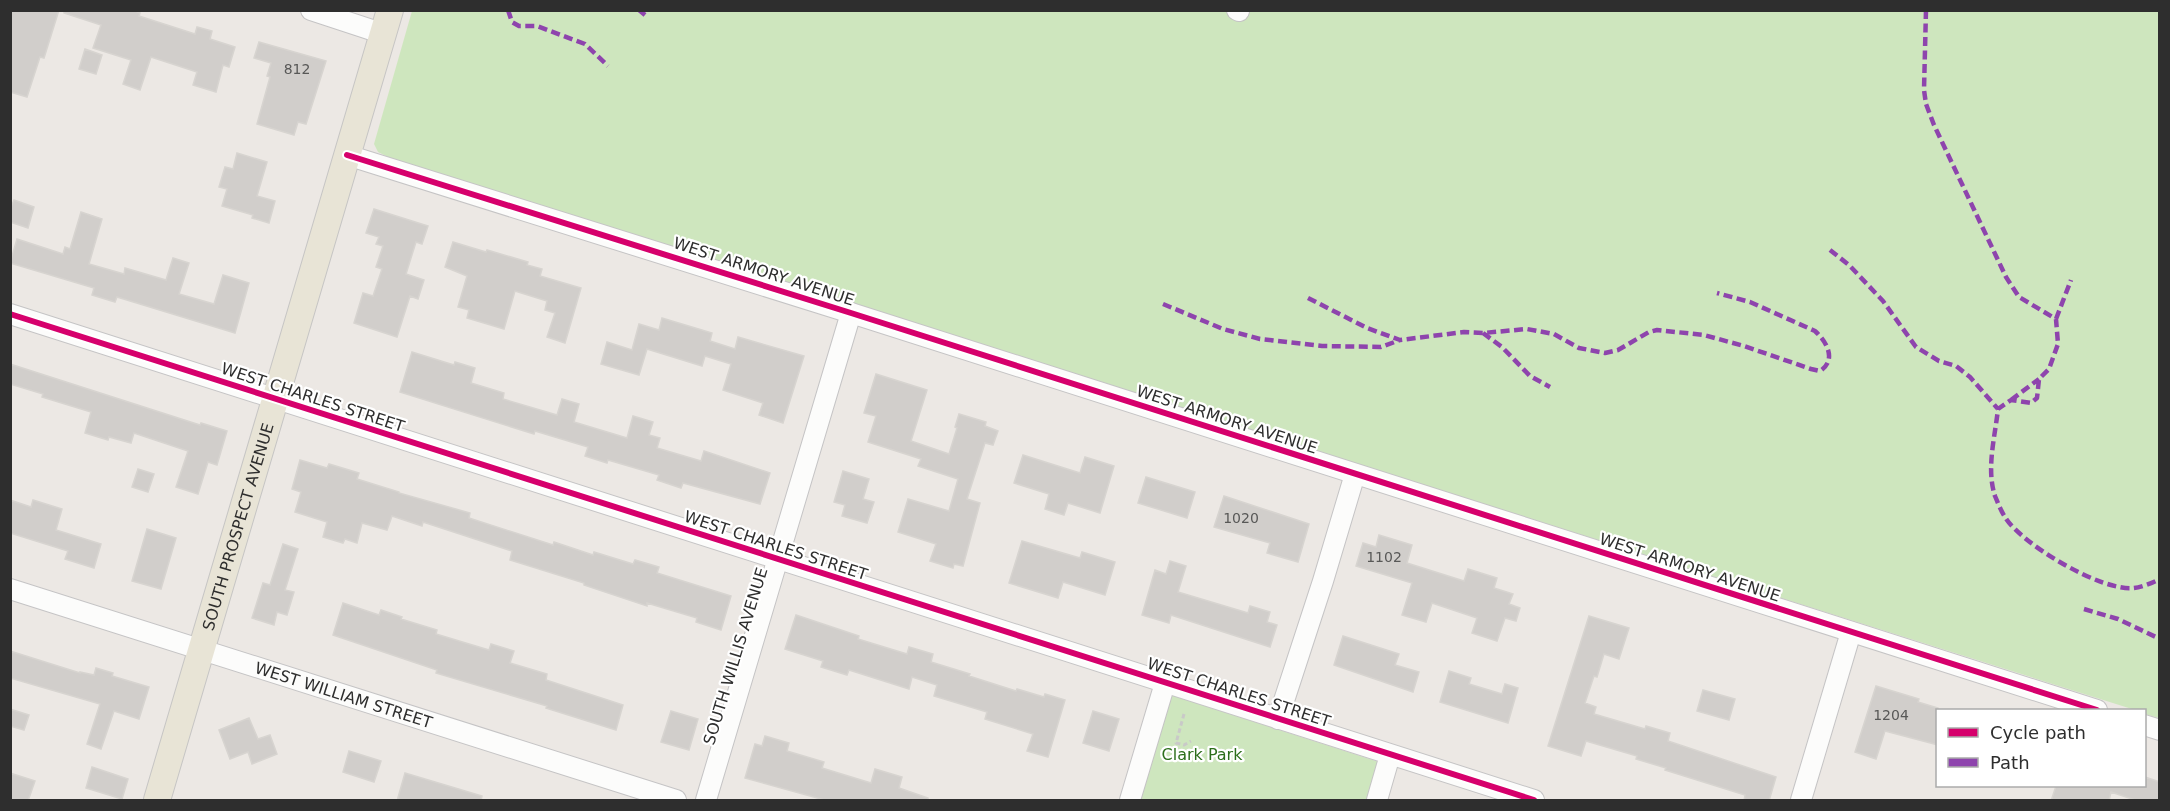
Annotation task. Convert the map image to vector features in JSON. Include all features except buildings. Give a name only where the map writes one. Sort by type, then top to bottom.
[{"type":"main road","name":"SOUTH PROSPECT AVENUE","points":[[157,801],[387,22]]},
{"type":"street","points":[[311,10],[387,22]]},
{"type":"street","name":"WEST ARMORY AVENUE","points":[[347,155],[851,313],[2091,709]]},
{"type":"street","name":"SOUTH WILLIS AVENUE","points":[[706,801],[851,313]]},
{"type":"street","name":"WEST CHARLES STREET","points":[[10,314],[1534,801]]},
{"type":"street","points":[[1278,719],[1355,474]]},
{"type":"street","name":"WEST WILLIAM STREET","points":[[10,589],[676,801]]},
{"type":"street","points":[[1801,801],[1851,632]]},
{"type":"street","points":[[1130,801],[1166,683]]},
{"type":"street","points":[[1377,801],[1390,755]]},
{"type":"path","points":[[1185,714],[1176,743],[1184,745],[1191,741]]},
{"type":"green space","points":[[412,11],[2159,11],[2159,718],[2146,714],[2146,709],[2132,709],[388,157],[378,152],[374,144]]},
{"type":"green space","name":"Clark Park","points":[[1171,695],[1379,762],[1368,800],[1139,800]]},
{"type":"marked path","points":[[508,10],[512,22],[519,26],[537,26],[585,44],[608,66]]},
{"type":"marked path","points":[[639,10],[645,15]]},
{"type":"marked path","points":[[1926,10],[1924,90],[1926,104],[1934,125],[2006,277],[2019,297],[2056,319],[2058,344],[2049,369],[2039,379],[2037,398],[2031,403],[2011,400],[1998,409],[1991,464],[1995,496],[2005,517],[2027,540],[2083,574],[2120,587],[2134,588],[2160,579]]},
{"type":"marked path","points":[[1830,250],[1849,265],[1883,301],[1916,347],[1939,361],[1956,366],[1970,377],[1998,409]]},
{"type":"marked path","points":[[2056,319],[2071,280]]},
{"type":"marked path","points":[[1308,298],[1367,328],[1400,340],[1464,332],[1483,333],[1527,329],[1554,334],[1579,348],[1605,353],[1618,350],[1649,332],[1657,330],[1704,335],[1811,369],[1820,371],[1825,367],[1828,362],[1828,351],[1823,340],[1815,331],[1750,302],[1717,293]]},
{"type":"marked path","points":[[1163,304],[1223,329],[1260,339],[1322,346],[1381,347],[1400,340]]},
{"type":"marked path","points":[[1483,333],[1502,347],[1530,376],[1550,387]]},
{"type":"marked path","points":[[2011,400],[2039,379]]},
{"type":"marked path","points":[[2084,609],[2118,619],[2160,639]]},
{"type":"cycle path","points":[[347,155],[2094,709]]},
{"type":"cycle path","points":[[10,314],[1534,800]]}]
